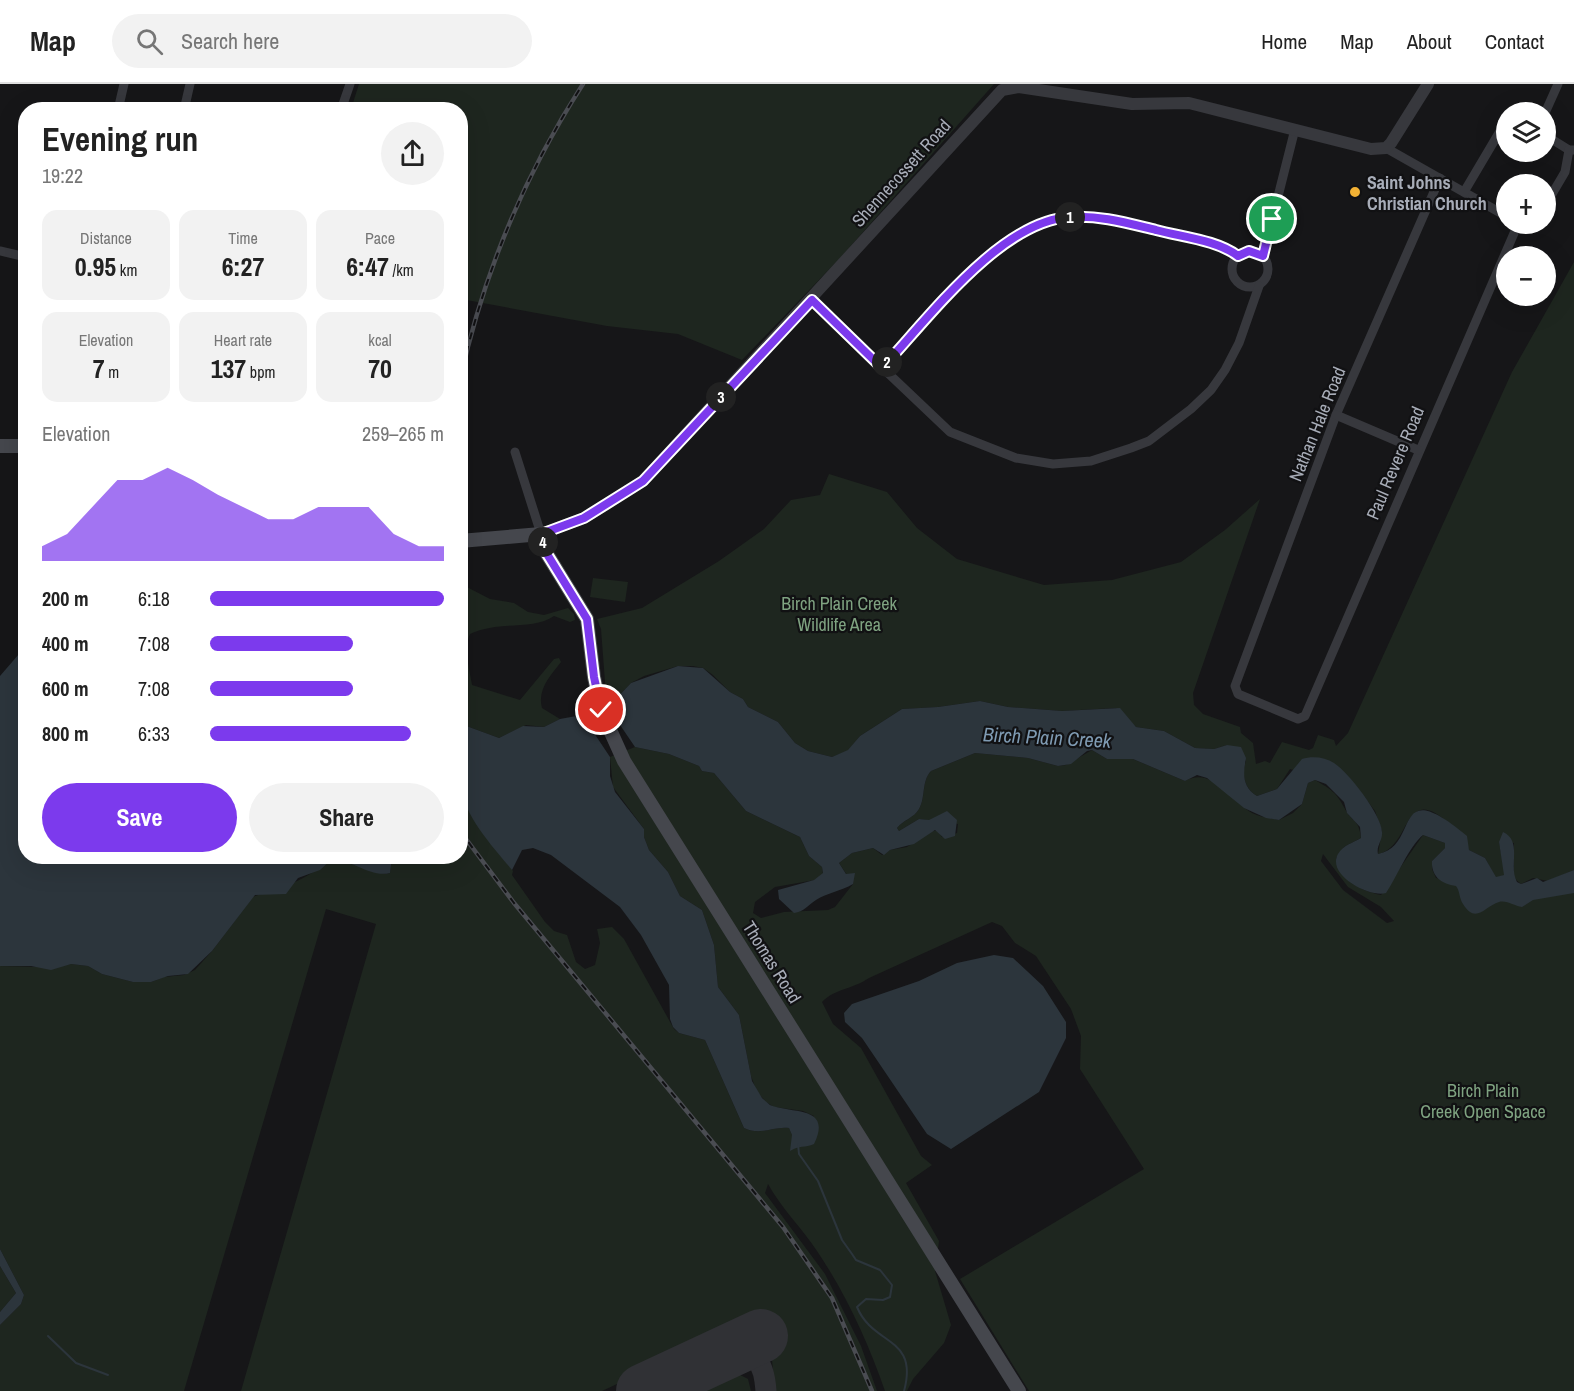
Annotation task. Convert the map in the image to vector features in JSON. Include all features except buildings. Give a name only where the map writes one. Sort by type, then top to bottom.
[{"type":"main road","points":[[0,446],[18,446]]},
{"type":"main road","name":"Shennecossett Road","points":[[468,540],[541,534]]},
{"type":"main road","name":"Thomas Road","points":[[541,534],[547,554],[587,619],[594,677],[602,713],[637,783],[1019,1391]]},
{"type":"street","points":[[120,102],[123,84]]},
{"type":"street","points":[[186,102],[190,84]]},
{"type":"street","points":[[344,102],[350,84]]},
{"type":"street","points":[[1428,84],[1397,136],[1386,147],[1496,210]]},
{"type":"street","points":[[1550,102],[1558,84]]},
{"type":"street","name":"Shennecossett Road","points":[[541,534],[584,518],[643,481],[812,300],[990,100],[1010,86],[1132,104],[1189,103],[1371,149],[1386,147]]},
{"type":"street","points":[[812,300],[950,432],[967,440],[1028,462],[1053,464],[1091,461],[1149,441],[1191,409],[1211,390],[1239,343],[1259,286],[1264,282],[1269,271],[1263,256],[1295,129]]},
{"type":"street","points":[[1464,192],[1496,138]]},
{"type":"street","points":[[1556,141],[1572,150],[1565,172],[1556,187]]},
{"type":"street","name":"Nathan Hale Road","points":[[1305,716],[1298,719],[1238,694],[1235,686],[1336,415],[1440,178]]},
{"type":"street","points":[[882,368],[993,251],[1030,227],[1051,220],[1070,217],[1109,219],[1218,246],[1238,256]]},
{"type":"street","name":"Paul Revere Road","points":[[1305,716],[1418,450],[1514,234]]},
{"type":"street","points":[[0,251],[18,255]]},
{"type":"street","points":[[1251,307],[1246,287],[1233,276],[1233,265],[1238,256],[1249,251],[1263,256]]},
{"type":"street","points":[[1246,287],[1259,286]]},
{"type":"street","points":[[1336,415],[1418,450]]},
{"type":"street","points":[[515,452],[541,534]]},
{"type":"green space","points":[[359,84],[994,84],[841,257],[742,360],[678,334],[607,326],[468,300],[468,102],[353,102]]},
{"type":"green space","name":"Birch Plain Creek Wildlife Area","points":[[1574,262],[1574,870],[1548,881],[1533,878],[1521,884],[1514,878],[1514,843],[1499,842],[1505,875],[1496,878],[1485,858],[1469,850],[1461,833],[1433,812],[1422,810],[1415,813],[1408,821],[1397,841],[1389,849],[1378,854],[1382,831],[1375,811],[1359,790],[1290,769],[1277,789],[1257,796],[1245,781],[1246,761],[1227,745],[1214,749],[1195,748],[1164,731],[1136,727],[1116,708],[1062,711],[1008,707],[980,701],[902,709],[860,736],[848,751],[832,757],[808,751],[795,743],[778,722],[748,707],[743,699],[730,692],[703,668],[678,666],[644,676],[631,683],[607,708],[601,629],[597,619],[642,608],[719,561],[764,529],[791,500],[820,495],[829,474],[887,492],[917,528],[957,559],[1044,585],[1112,580],[1181,562],[1225,530],[1260,499],[1193,693],[1194,705],[1203,714],[1240,727],[1241,733],[1253,743],[1256,764],[1265,761],[1270,763],[1282,742],[1309,750],[1313,748],[1318,735],[1334,740],[1336,746],[1348,733],[1512,372],[1549,306],[1556,306],[1556,294]]},
{"type":"green space","points":[[593,578],[628,582],[625,602],[590,597]]},
{"type":"green space","points":[[468,588],[490,599],[514,603],[528,612],[544,615],[568,608],[574,614],[575,620],[570,622],[554,616],[546,621],[492,627],[470,634],[468,639]]},
{"type":"green space","points":[[559,658],[561,662],[543,689],[541,701],[542,708],[560,719],[544,727],[526,725],[499,738],[468,727],[468,663],[472,685],[520,700],[554,659]]},
{"type":"green space","name":"Birch Plain Creek Open Space","points":[[635,747],[669,754],[699,766],[702,771],[714,773],[746,811],[800,837],[809,856],[822,867],[823,874],[815,880],[775,887],[755,902],[753,913],[761,918],[784,912],[828,910],[835,907],[853,884],[839,863],[852,853],[873,848],[882,855],[890,850],[907,847],[932,831],[938,831],[942,837],[957,833],[958,824],[919,819],[899,831],[897,828],[919,809],[926,780],[931,771],[975,753],[1028,758],[1058,766],[1066,765],[1092,750],[1107,759],[1133,759],[1185,781],[1204,778],[1212,781],[1252,813],[1279,820],[1293,813],[1302,804],[1308,783],[1315,780],[1336,795],[1357,824],[1360,832],[1361,838],[1344,847],[1336,858],[1341,872],[1358,887],[1381,895],[1423,835],[1445,843],[1445,848],[1432,861],[1432,869],[1436,878],[1498,888],[1574,881],[1574,1391],[1029,1391],[960,1279],[1144,1169],[1080,1069],[1081,1036],[1071,1009],[1036,956],[1015,943],[1002,926],[992,922],[833,994],[822,1002],[833,1024],[861,1048],[921,1156],[932,1165],[906,1183],[939,1241],[935,1271],[951,1325],[944,1343],[913,1379],[907,1391],[885,1391],[864,1337],[828,1267],[768,1184],[765,1193],[825,1274],[861,1346],[877,1391],[775,1391],[772,1360],[754,1320],[602,1391],[241,1391],[376,924],[326,909],[184,1391],[0,1391],[0,1325],[21,1304],[24,1295],[0,1249],[0,966],[39,967],[71,964],[88,966],[102,974],[133,982],[151,982],[164,977],[184,975],[195,970],[212,951],[253,897],[294,883],[324,864],[357,864],[386,874],[390,873],[391,864],[468,864],[468,804],[475,820],[513,871],[512,875],[545,922],[554,931],[567,935],[576,962],[585,969],[595,965],[600,943],[597,929],[612,927],[624,939],[674,1029],[679,1033],[705,1040],[744,1128],[761,1131],[789,1128],[797,1146],[804,1146],[814,1116],[803,1111],[774,1107],[757,1092],[751,1076],[739,1015],[718,987],[714,945],[702,910],[680,896],[668,872],[649,850],[644,837],[644,829],[613,787],[610,757]],"holes":[[[1323,854],[1348,887],[1381,907],[1394,921],[1387,923],[1343,890],[1321,861]]]},
{"type":"green space","points":[[0,1266],[16,1293],[0,1312]]},
{"type":"green space","points":[[732,1371],[748,1379],[751,1391],[685,1391]]},
{"type":"water","points":[[18,655],[18,864],[327,864],[320,870],[298,878],[286,894],[255,895],[212,951],[188,974],[168,976],[151,982],[133,982],[102,974],[88,966],[71,964],[51,970],[31,966],[0,966],[0,676]]},
{"type":"water","name":"Birch Plain Creek","points":[[678,666],[703,668],[730,692],[743,699],[748,707],[778,722],[795,743],[808,751],[832,757],[848,750],[860,736],[902,709],[980,701],[1008,707],[1062,711],[1120,708],[1136,727],[1164,731],[1195,748],[1214,749],[1227,745],[1241,747],[1246,758],[1244,775],[1246,784],[1257,796],[1277,789],[1302,759],[1323,758],[1340,768],[1356,784],[1376,815],[1382,832],[1378,854],[1391,849],[1416,812],[1427,811],[1443,818],[1467,836],[1469,850],[1485,858],[1496,877],[1504,875],[1499,842],[1503,832],[1509,836],[1514,848],[1514,869],[1517,882],[1521,884],[1537,878],[1543,882],[1574,870],[1574,893],[1533,900],[1522,907],[1499,902],[1481,912],[1472,913],[1463,904],[1456,886],[1442,881],[1433,871],[1432,861],[1445,848],[1445,843],[1423,835],[1408,855],[1386,893],[1370,892],[1344,877],[1338,870],[1336,862],[1343,848],[1361,838],[1360,827],[1347,813],[1344,802],[1326,784],[1315,780],[1308,783],[1302,804],[1279,820],[1266,818],[1244,808],[1207,778],[1197,775],[1185,781],[1133,759],[1107,759],[1092,750],[1087,751],[1071,764],[1058,766],[1028,758],[975,753],[931,771],[926,780],[919,809],[897,828],[899,831],[919,819],[929,820],[947,811],[957,820],[955,836],[945,839],[935,830],[914,844],[890,850],[884,855],[873,848],[852,853],[839,863],[846,874],[855,873],[853,884],[820,898],[803,910],[794,913],[779,899],[778,890],[814,880],[823,873],[822,867],[809,856],[800,837],[746,811],[714,773],[702,771],[699,766],[669,754],[635,747],[618,722],[618,717],[609,715],[607,708],[631,683]]},
{"type":"water","points":[[593,713],[595,719],[592,730],[610,757],[610,776],[615,792],[644,829],[644,837],[649,850],[668,872],[680,896],[702,910],[714,945],[718,987],[739,1015],[752,1081],[762,1098],[770,1105],[807,1113],[814,1117],[818,1123],[818,1131],[814,1144],[790,1151],[792,1135],[789,1128],[756,1131],[744,1128],[705,1040],[679,1033],[673,1027],[670,1019],[669,985],[641,935],[620,907],[551,855],[533,848],[522,850],[512,870],[473,819],[468,810],[468,727],[499,738],[523,726],[544,727],[560,719]]},
{"type":"water","points":[[351,864],[391,864],[390,873],[368,871]]},
{"type":"water","points":[[994,955],[1013,958],[1043,986],[1066,1022],[1066,1038],[1039,1092],[951,1149],[927,1134],[862,1038],[845,1022],[844,1013],[852,1004],[919,981],[957,963]]},
{"type":"water","points":[[0,1249],[24,1295],[21,1304],[0,1325],[0,1312],[16,1293],[0,1266]]},
{"type":"waterway","points":[[798,1144],[799,1154],[818,1181],[842,1240],[856,1260],[880,1270],[892,1285],[890,1297],[883,1300],[866,1299],[857,1307],[864,1320],[900,1351],[905,1360],[907,1373],[904,1391]]},
{"type":"waterway","points":[[48,1336],[76,1363],[108,1375]]},
{"type":"taxiway","points":[[725,1353],[744,1353],[756,1360],[763,1372],[766,1391]]},
{"type":"runway","points":[[643,1391],[761,1336]]},
{"type":"railway","points":[[468,349],[481,302],[508,226],[543,153],[583,84]]},
{"type":"railway","points":[[468,842],[514,903],[783,1227],[832,1298],[872,1391]]},
{"type":"place","name":"Saint Johns Christian Church","points":[[1355,192]]},
{"type":"route","points":[[601,710],[594,677],[587,619],[575,596],[547,554],[541,534],[560,529],[584,518],[643,481],[812,300],[882,368],[993,251],[1030,227],[1070,217],[1109,219],[1218,246],[1238,256],[1249,251],[1260,253],[1263,256],[1272,219]]}]
